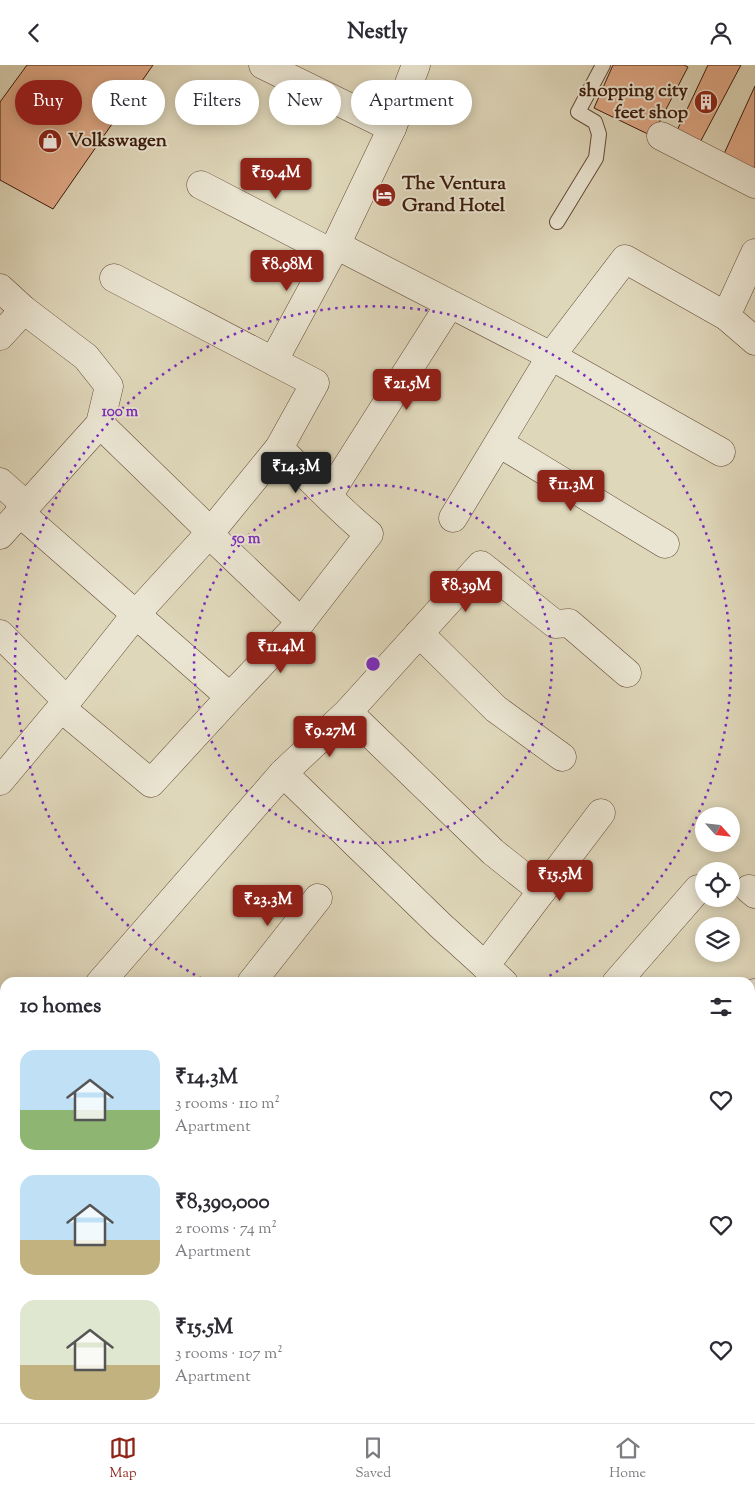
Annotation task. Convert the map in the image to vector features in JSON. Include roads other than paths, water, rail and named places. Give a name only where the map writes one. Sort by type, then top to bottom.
[{"type":"street","points":[[263,65],[392,128]]},
{"type":"street","points":[[274,361],[334,249],[392,128],[416,65]]},
{"type":"street","points":[[660,136],[755,184]]},
{"type":"street","points":[[201,185],[450,303],[551,356],[720,451]]},
{"type":"street","points":[[726,316],[755,253]]},
{"type":"street","points":[[453,518],[551,356],[625,259],[726,316],[755,341]]},
{"type":"street","points":[[0,781],[136,614],[210,533],[279,448],[315,383],[114,278]]},
{"type":"street","points":[[0,288],[86,357],[109,386],[100,425],[22,508],[0,535]]},
{"type":"street","points":[[328,496],[450,303]]},
{"type":"street","points":[[0,336],[24,309]]},
{"type":"street","points":[[100,425],[301,622]]},
{"type":"street","points":[[500,443],[665,544]]},
{"type":"street","points":[[0,634],[64,704],[150,783],[301,622],[369,534],[342,512],[279,448]]},
{"type":"street","points":[[0,482],[22,508],[136,614],[230,697]]},
{"type":"street","points":[[105,977],[284,773],[348,712],[481,565],[555,625],[569,623],[627,673]]},
{"type":"street","points":[[419,633],[496,709],[562,757]]},
{"type":"street","points":[[348,712],[493,852],[542,891]]},
{"type":"street","points":[[284,773],[440,925],[494,974],[542,891],[601,813]]},
{"type":"street","points":[[621,977],[695,892]]},
{"type":"street","points":[[256,977],[318,898]]},
{"type":"lane","points":[[557,222],[596,158],[599,135],[595,122],[578,112],[603,65]]},
{"type":"place","name":"shopping city feet shop","points":[[706,102]]},
{"type":"place","name":"Volkswagen","points":[[50,141]]},
{"type":"place","name":"The Ventura Grand Hotel","points":[[384,195]]}]
